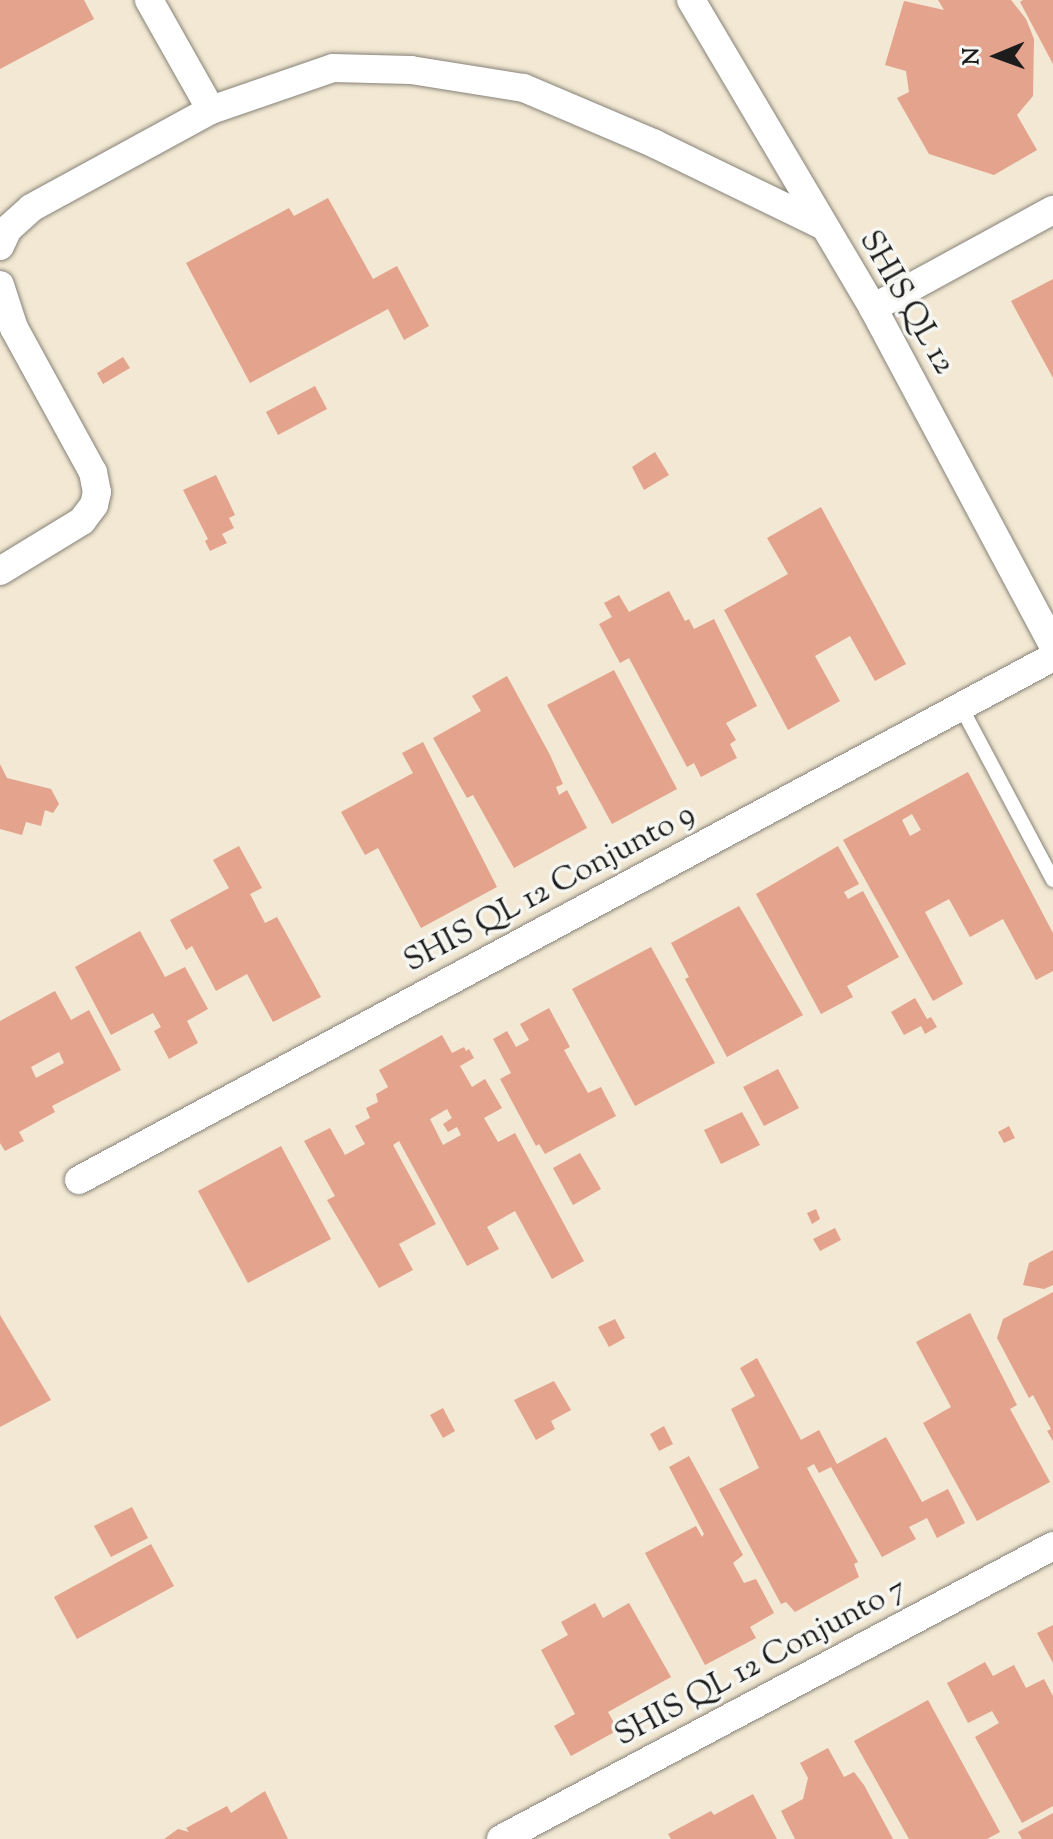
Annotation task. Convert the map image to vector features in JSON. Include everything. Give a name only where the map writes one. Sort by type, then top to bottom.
[{"type":"street","points":[[149,0],[211,110]]},
{"type":"street","name":"SHIS QL 12","points":[[691,0],[873,308],[1053,645]]},
{"type":"street","points":[[0,246],[8,229],[31,208],[211,110],[333,68],[411,70],[524,88],[655,144],[822,225]]},
{"type":"street","points":[[0,207],[31,208]]},
{"type":"street","points":[[873,308],[1053,210]]},
{"type":"street","points":[[0,285],[14,328],[93,472],[97,492],[94,505],[82,521],[0,571]]},
{"type":"street","name":"SHIS QL 12 Conjunto 9","points":[[79,1180],[1053,657]]},
{"type":"street","name":"SHIS QL 12 Conjunto 7","points":[[501,1839],[1053,1546]]},
{"type":"lane","points":[[961,707],[1053,880]]},
{"type":"building","points":[[0,0],[84,0],[94,19],[0,69]]},
{"type":"building","points":[[938,0],[1011,0],[1026,19],[1034,39],[1033,96],[1017,115],[1037,150],[994,175],[929,154],[897,98],[909,92],[906,71],[885,65],[904,1],[944,10]]},
{"type":"building","points":[[1053,0],[1053,64],[1020,2]]},
{"type":"building","points":[[328,198],[373,279],[397,266],[429,326],[404,340],[388,309],[250,383],[186,263],[289,208],[294,216]]},
{"type":"building","points":[[1053,279],[1053,378],[1011,301]]},
{"type":"building","points":[[123,357],[130,368],[103,384],[97,373]]},
{"type":"building","points":[[315,386],[327,409],[278,435],[266,412]]},
{"type":"building","points":[[655,452],[669,475],[644,490],[632,467]]},
{"type":"building","points":[[216,475],[235,515],[229,518],[234,528],[222,534],[227,543],[210,551],[205,541],[208,539],[183,490]]},
{"type":"building","points":[[821,507],[906,664],[875,681],[850,636],[815,656],[840,701],[788,730],[724,610],[788,574],[767,538]]},
{"type":"building","points":[[669,591],[685,621],[689,619],[694,629],[714,619],[757,706],[726,723],[736,740],[730,744],[737,758],[701,777],[694,763],[687,767],[629,658],[620,663],[599,624],[612,617],[604,603],[619,595],[629,612]]},
{"type":"building","points":[[614,670],[677,789],[612,824],[547,705]]},
{"type":"building","points":[[507,676],[563,784],[556,787],[559,795],[567,790],[587,828],[514,868],[473,795],[467,798],[433,738],[481,711],[472,696]]},
{"type":"building","points":[[423,742],[497,887],[421,928],[378,848],[365,855],[341,812],[413,773],[402,753]]},
{"type":"building","points":[[0,764],[7,778],[51,789],[59,804],[53,813],[45,810],[41,826],[26,822],[22,835],[0,829]]},
{"type":"building","points":[[968,772],[1053,933],[1053,971],[1036,980],[1003,919],[970,937],[949,899],[925,912],[963,984],[933,1001],[843,840]],"holes":[[[912,814],[921,830],[910,836],[902,820]]]},
{"type":"building","points":[[239,846],[262,888],[250,894],[265,923],[277,917],[321,997],[273,1022],[247,974],[216,991],[192,946],[186,950],[170,920],[229,888],[213,860]]},
{"type":"building","points":[[838,846],[859,884],[844,892],[848,899],[863,891],[899,957],[847,986],[853,997],[821,1014],[756,894]]},
{"type":"building","points":[[739,906],[803,1015],[727,1057],[685,979],[689,977],[671,943]]},
{"type":"building","points":[[140,931],[165,977],[185,967],[208,1009],[187,1021],[198,1043],[169,1059],[154,1031],[161,1027],[153,1013],[111,1035],[75,967]]},
{"type":"building","points":[[651,947],[715,1063],[635,1106],[572,989]]},
{"type":"building","points":[[55,991],[71,1020],[89,1010],[121,1070],[52,1106],[55,1112],[19,1132],[24,1141],[5,1151],[0,1143],[0,1021]],"holes":[[[59,1052],[64,1063],[36,1078],[31,1067]]]},
{"type":"building","points":[[915,998],[927,1019],[931,1017],[937,1027],[925,1034],[921,1026],[904,1035],[891,1012]]},
{"type":"building","points":[[549,1008],[570,1047],[564,1050],[588,1093],[601,1087],[616,1116],[545,1154],[539,1144],[536,1146],[500,1079],[511,1073],[493,1039],[507,1031],[516,1047],[529,1040],[520,1024]]},
{"type":"building","points":[[442,1035],[452,1053],[464,1047],[466,1051],[469,1049],[474,1058],[460,1066],[472,1087],[485,1079],[502,1108],[484,1118],[498,1142],[515,1133],[584,1261],[552,1279],[515,1211],[487,1227],[499,1249],[467,1266],[399,1141],[393,1145],[436,1224],[399,1244],[413,1270],[379,1288],[327,1200],[335,1196],[304,1141],[330,1128],[345,1155],[365,1144],[355,1126],[370,1118],[366,1108],[378,1102],[376,1094],[388,1087],[379,1070]],"holes":[[[447,1109],[452,1118],[443,1124],[448,1132],[457,1127],[461,1135],[443,1145],[430,1119]]]},
{"type":"building","points":[[778,1069],[799,1108],[764,1126],[743,1087]]},
{"type":"building","points":[[742,1112],[760,1145],[721,1164],[704,1130]]},
{"type":"building","points":[[1009,1126],[1015,1138],[1004,1143],[998,1132]]},
{"type":"building","points":[[281,1146],[331,1239],[248,1283],[198,1191]]},
{"type":"building","points":[[580,1153],[601,1189],[573,1205],[553,1168]]},
{"type":"building","points":[[816,1209],[820,1219],[812,1224],[807,1213]]},
{"type":"building","points":[[835,1228],[841,1240],[820,1251],[813,1239]]},
{"type":"building","points":[[1053,1250],[1053,1285],[1044,1289],[1023,1285],[1029,1263]]},
{"type":"building","points":[[1053,1292],[1053,1441],[1047,1431],[1051,1429],[1033,1395],[1029,1398],[997,1338],[1003,1319]]},
{"type":"building","points":[[970,1313],[1017,1405],[1010,1409],[1050,1482],[977,1521],[923,1423],[951,1407],[916,1342]]},
{"type":"building","points":[[0,1315],[51,1400],[0,1427]]},
{"type":"building","points":[[615,1319],[625,1338],[609,1347],[598,1327]]},
{"type":"building","points":[[757,1358],[801,1440],[819,1430],[837,1464],[886,1437],[922,1502],[948,1489],[965,1523],[937,1538],[927,1518],[909,1527],[916,1539],[882,1557],[831,1467],[819,1473],[814,1464],[807,1468],[858,1562],[854,1564],[859,1577],[795,1612],[786,1602],[781,1604],[719,1489],[759,1468],[731,1409],[755,1396],[740,1368]]},
{"type":"building","points":[[554,1381],[571,1410],[551,1421],[555,1429],[536,1440],[514,1400]]},
{"type":"building","points":[[443,1408],[455,1431],[443,1438],[430,1415]]},
{"type":"building","points":[[664,1426],[673,1444],[659,1451],[650,1434]]},
{"type":"building","points":[[689,1456],[743,1555],[733,1563],[744,1583],[756,1579],[774,1613],[750,1627],[756,1638],[705,1665],[645,1553],[696,1526],[702,1537],[704,1534],[669,1467]]},
{"type":"building","points":[[132,1507],[148,1538],[111,1557],[94,1526]]},
{"type":"building","points":[[151,1544],[174,1586],[77,1639],[54,1597]]},
{"type":"building","points":[[595,1603],[603,1618],[629,1603],[671,1677],[608,1712],[618,1730],[571,1756],[554,1726],[575,1714],[541,1650],[568,1635],[561,1622]]},
{"type":"building","points":[[1053,1625],[1053,1663],[1037,1633]]},
{"type":"building","points":[[985,1662],[993,1676],[1014,1665],[1026,1688],[1044,1679],[1053,1696],[1053,1806],[1022,1823],[975,1737],[999,1723],[992,1711],[968,1723],[947,1683]]},
{"type":"building","points":[[928,1700],[1000,1832],[987,1839],[909,1839],[854,1741]]},
{"type":"building","points":[[828,1748],[844,1777],[854,1772],[864,1785],[893,1839],[795,1839],[781,1811],[803,1799],[808,1778],[800,1763]]},
{"type":"building","points":[[265,1791],[288,1839],[164,1839],[178,1829],[189,1832],[186,1828],[227,1806],[231,1813]]},
{"type":"building","points":[[753,1794],[777,1839],[671,1839],[668,1834],[711,1811],[714,1815]]},
{"type":"building","points":[[1053,1813],[1053,1839],[1022,1839],[1018,1832]]}]
